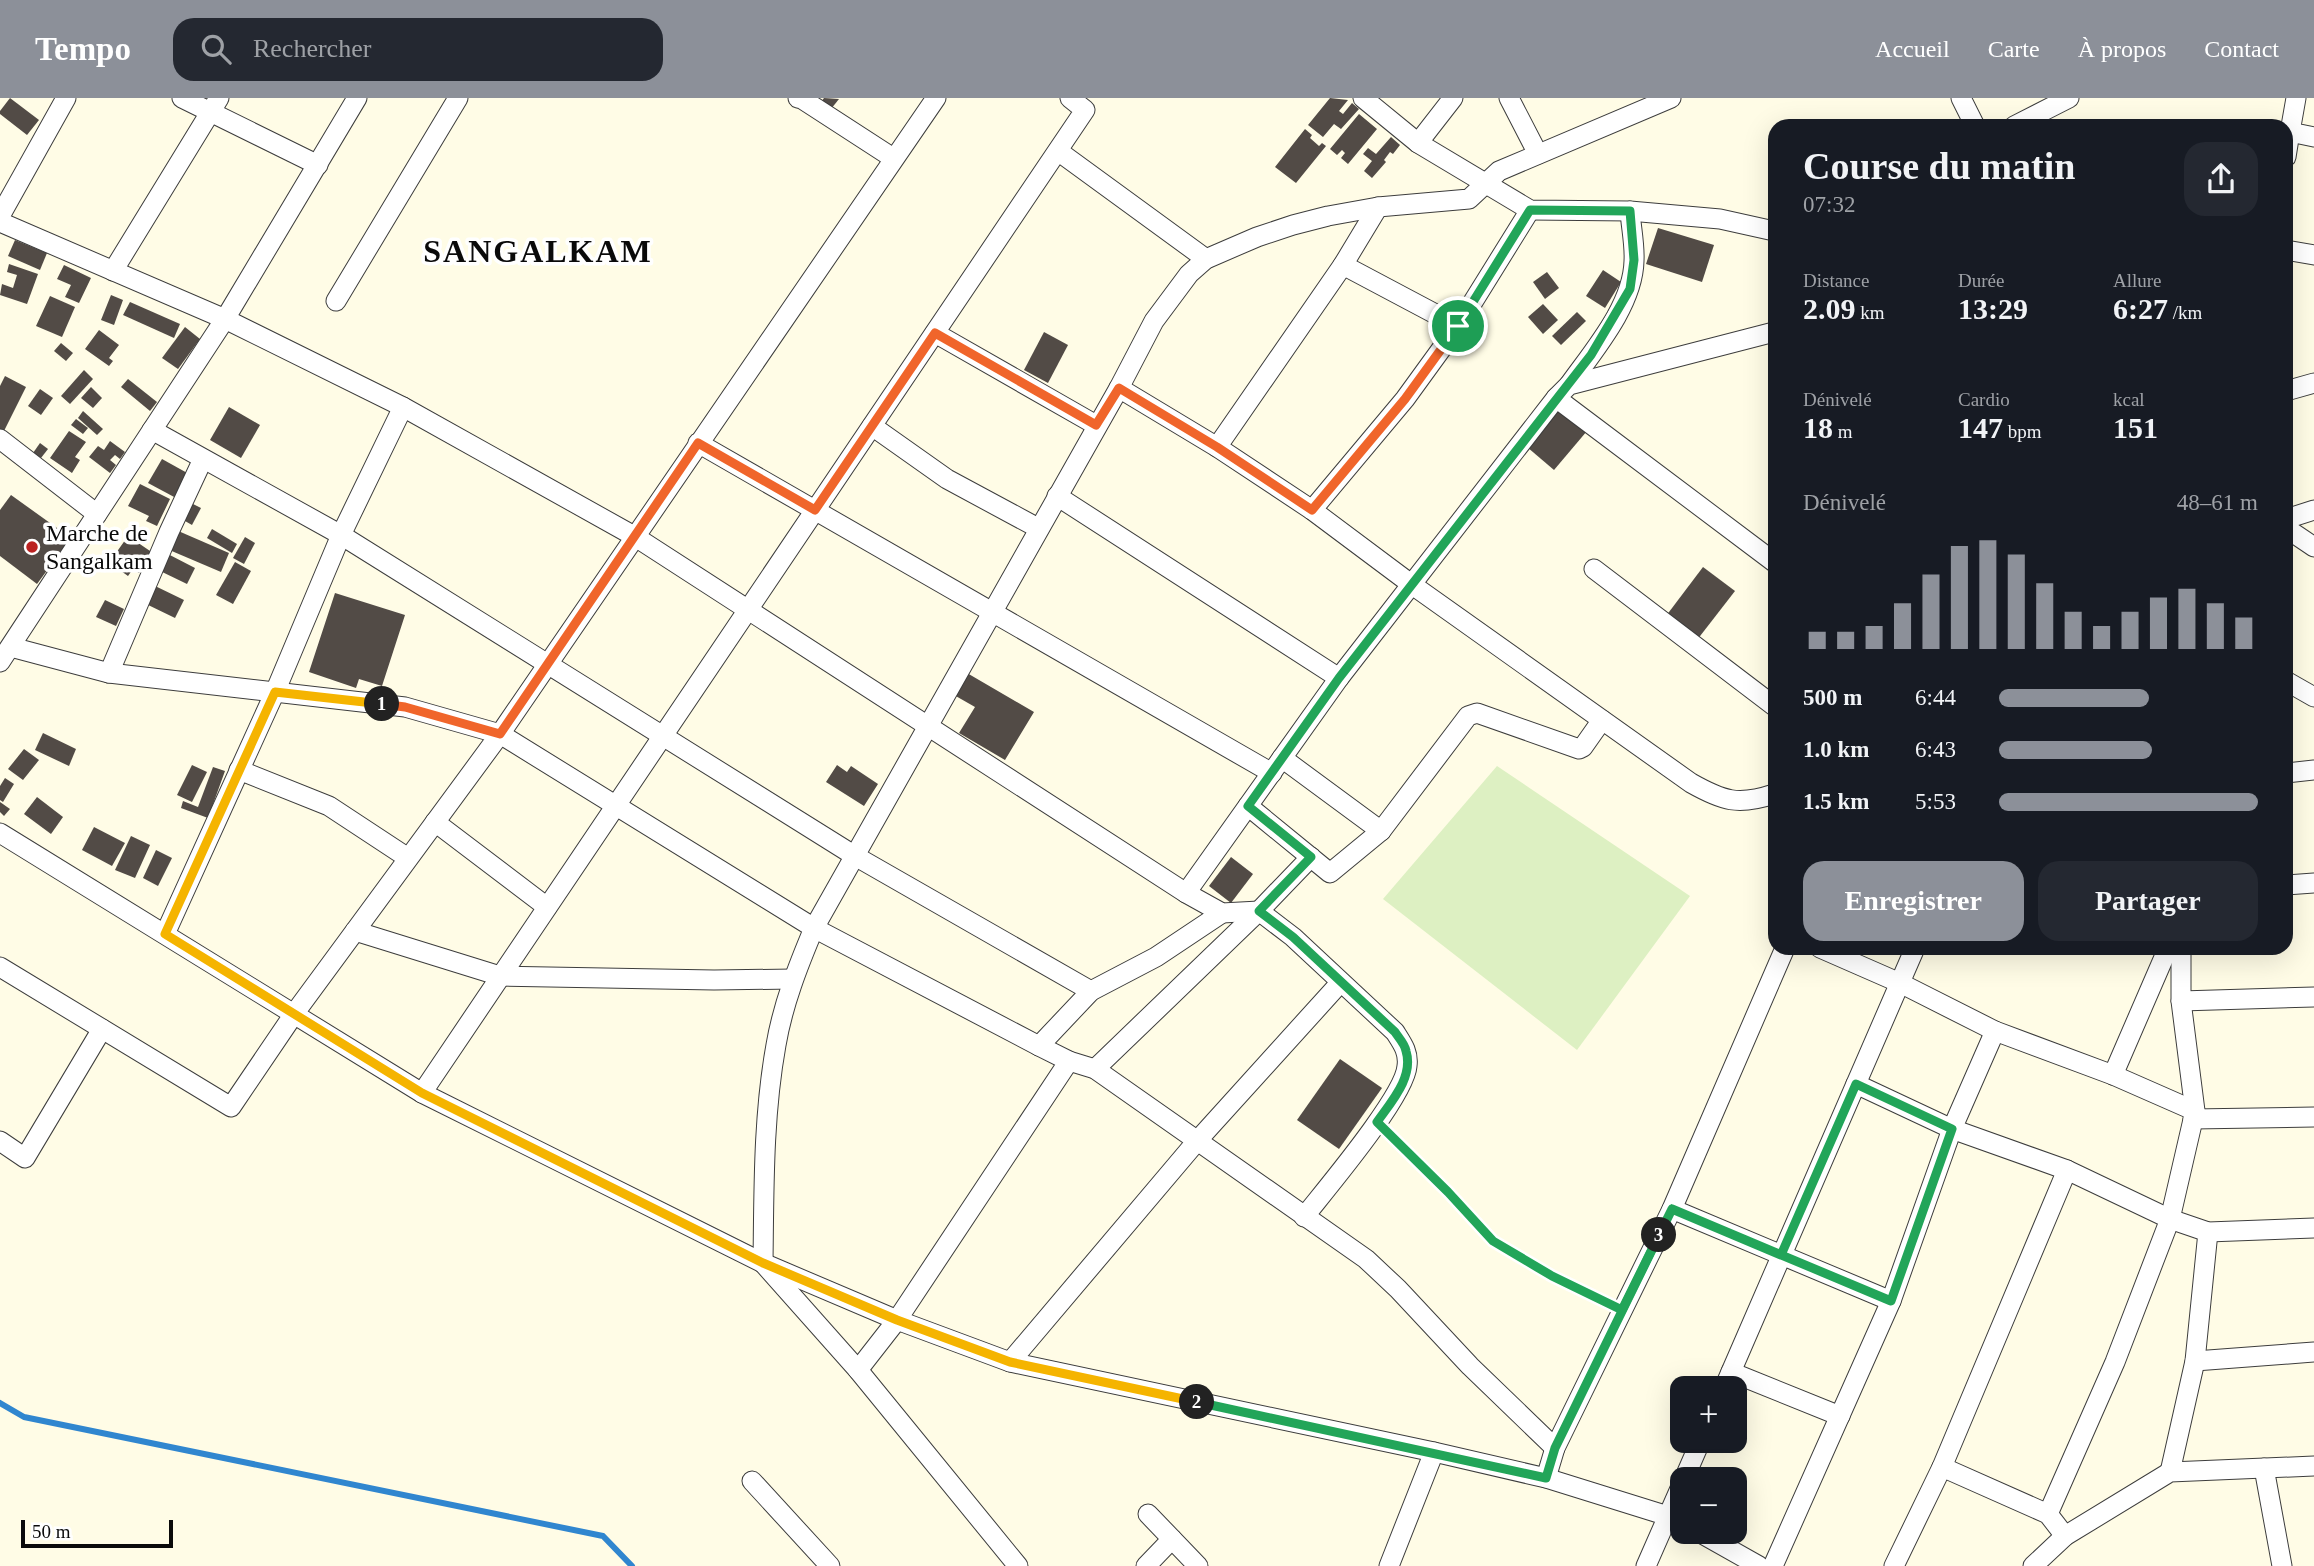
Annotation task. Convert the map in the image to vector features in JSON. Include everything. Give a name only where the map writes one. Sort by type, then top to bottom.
[{"type":"street","points":[[0,216],[66,98]]},
{"type":"street","points":[[182,98],[215,105],[318,165]]},
{"type":"street","points":[[357,98],[225,319],[6,654],[109,673],[405,707],[500,734],[814,928],[1039,1046],[1069,1061],[1095,1069],[1366,1259],[1470,1366],[1555,1448]]},
{"type":"street","points":[[336,301],[458,98]]},
{"type":"street","points":[[798,98],[893,158]]},
{"type":"street","points":[[0,967],[231,1107],[294,1014],[500,734],[936,98]]},
{"type":"street","points":[[422,1093],[1085,110],[1070,98]]},
{"type":"street","points":[[1363,98],[1418,142],[1530,210],[1630,211],[1720,219],[1768,231]]},
{"type":"street","points":[[1418,142],[1453,98]]},
{"type":"street","points":[[1509,98],[1538,154]]},
{"type":"street","points":[[1018,1566],[858,1370],[763,1263],[765,1127],[776,1043],[793,979],[814,928],[1119,388],[1154,321],[1189,274],[1206,259],[1293,225],[1378,207],[1469,200],[1499,171],[1671,98]]},
{"type":"street","points":[[1961,98],[1972,119]]},
{"type":"street","points":[[2028,119],[2069,98]]},
{"type":"street","points":[[2292,119],[2296,98]]},
{"type":"street","points":[[113,271],[215,105]]},
{"type":"street","points":[[2293,133],[2314,137]]},
{"type":"street","points":[[1058,151],[1206,259]]},
{"type":"street","points":[[1217,447],[1343,265],[1378,207]]},
{"type":"street","points":[[1312,510],[1405,399],[1458,326],[1530,210]]},
{"type":"street","points":[[1186,893],[1339,678],[1563,391],[1610,324],[1630,289],[1634,260],[1630,211]]},
{"type":"street","points":[[0,222],[225,319],[403,407],[634,536],[1186,893],[1222,913]]},
{"type":"street","points":[[2293,251],[2314,255]]},
{"type":"street","points":[[1343,265],[1458,326]]},
{"type":"street","points":[[935,333],[1096,425]]},
{"type":"street","points":[[1563,391],[1766,335]]},
{"type":"street","points":[[2293,389],[2314,383]]},
{"type":"street","points":[[1119,388],[1217,447],[1312,510],[1690,783],[1719,799],[1755,801],[1768,796]]},
{"type":"street","points":[[1563,391],[1768,557]]},
{"type":"street","points":[[165,934],[275,692],[341,535],[403,407]]},
{"type":"street","points":[[872,426],[947,479],[1038,528]]},
{"type":"street","points":[[152,430],[341,535],[855,856],[1091,991]]},
{"type":"street","points":[[0,439],[97,514]]},
{"type":"street","points":[[698,443],[992,611],[1277,765],[1381,831]]},
{"type":"street","points":[[109,673],[203,459]]},
{"type":"street","points":[[1057,496],[1339,678]]},
{"type":"street","points":[[2293,517],[2314,510]]},
{"type":"street","points":[[2293,533],[2314,547]]},
{"type":"street","points":[[1594,569],[1768,701]]},
{"type":"street","points":[[2293,685],[2314,697]]},
{"type":"street","points":[[1248,806],[1330,873],[1381,831],[1468,716],[1477,713],[1579,749],[1602,720]]},
{"type":"street","points":[[239,770],[329,806],[408,858]]},
{"type":"street","points":[[2293,772],[2314,770]]},
{"type":"street","points":[[435,822],[547,907]]},
{"type":"street","points":[[0,833],[422,1093],[763,1263],[897,1320],[1010,1362],[1546,1478],[1670,1517]]},
{"type":"street","points":[[1095,1069],[1259,911],[1311,857]]},
{"type":"street","points":[[2293,884],[2314,883]]},
{"type":"street","points":[[1039,1046],[1091,991],[1156,957],[1222,913],[1259,911],[1293,937],[1395,1032],[1406,1050],[1408,1068],[1399,1090],[1304,1217]]},
{"type":"street","points":[[355,931],[500,976],[793,979]]},
{"type":"street","points":[[1546,1478],[1555,1448],[1672,1209],[1782,955]]},
{"type":"street","points":[[1836,955],[1900,983],[1995,1031],[2113,1075],[2194,1115],[2314,1117]]},
{"type":"street","points":[[1729,1376],[1912,955]]},
{"type":"street","points":[[2113,1075],[2165,955]]},
{"type":"street","points":[[2048,1514],[2115,1362],[2170,1219],[2194,1115],[2181,1001],[2181,955]]},
{"type":"street","points":[[1010,1362],[1198,1141],[1340,983]]},
{"type":"street","points":[[2181,1001],[2314,998]]},
{"type":"street","points":[[0,1141],[25,1157],[102,1029]]},
{"type":"street","points":[[1773,1566],[1891,1301],[1952,1129],[1995,1031]]},
{"type":"street","points":[[858,1370],[897,1320],[1069,1061]]},
{"type":"street","points":[[1856,1084],[1952,1129],[2067,1170],[2170,1219],[2208,1232],[2314,1228]]},
{"type":"street","points":[[1895,1566],[1942,1467],[2067,1170]]},
{"type":"street","points":[[1672,1209],[1891,1301]]},
{"type":"street","points":[[2171,1472],[2196,1361],[2208,1232]]},
{"type":"street","points":[[2196,1361],[2314,1352]]},
{"type":"street","points":[[1747,1386],[1840,1416]]},
{"type":"street","points":[[1389,1566],[1434,1452]]},
{"type":"street","points":[[2033,1566],[2065,1536],[2171,1472],[2314,1466]]},
{"type":"street","points":[[1942,1467],[2048,1514],[2065,1536]]},
{"type":"street","points":[[2264,1468],[2282,1566]]},
{"type":"street","points":[[752,1481],[830,1566]]},
{"type":"street","points":[[1148,1514],[1198,1566]]},
{"type":"street","points":[[1646,1566],[1670,1527]]},
{"type":"street","points":[[1146,1566],[1172,1539]]},
{"type":"street","points":[[1720,1544],[1759,1566]]},
{"type":"path","points":[[1377,1122],[1493,1241],[1552,1276],[1622,1310]]},
{"type":"green space","points":[[1497,766],[1690,896],[1577,1050],[1383,899]]},
{"type":"building","points":[[10,98],[39,120],[27,135],[0,114]]},
{"type":"building","points":[[824,98],[839,99],[827,114],[818,106]]},
{"type":"building","points":[[1330,98],[1348,100],[1339,111],[1343,114],[1352,103],[1359,109],[1341,129],[1334,124],[1323,137],[1308,125]]},
{"type":"building","points":[[1359,114],[1377,129],[1348,164],[1341,158],[1345,153],[1342,150],[1337,155],[1330,149]]},
{"type":"building","points":[[1305,129],[1319,146],[1322,143],[1326,146],[1296,183],[1275,167]]},
{"type":"building","points":[[1391,137],[1400,145],[1393,154],[1390,152],[1384,160],[1386,162],[1372,178],[1364,171],[1372,161],[1363,154],[1368,148],[1376,154]]},
{"type":"building","points":[[1658,228],[1714,245],[1702,282],[1646,264]]},
{"type":"building","points":[[15,240],[47,253],[40,270],[8,256]]},
{"type":"building","points":[[9,264],[38,274],[27,304],[0,295],[2,284],[13,288],[17,275],[7,272]]},
{"type":"building","points":[[64,265],[91,278],[79,303],[65,297],[71,285],[57,279]]},
{"type":"building","points":[[1603,270],[1621,282],[1605,308],[1586,296]]},
{"type":"building","points":[[1547,272],[1559,288],[1545,299],[1533,282]]},
{"type":"building","points":[[111,295],[123,300],[114,325],[101,320]]},
{"type":"building","points":[[50,296],[75,307],[62,337],[36,326]]},
{"type":"building","points":[[130,302],[180,324],[174,338],[123,315]]},
{"type":"building","points":[[1543,304],[1558,320],[1543,334],[1528,317]]},
{"type":"building","points":[[1577,312],[1586,321],[1561,345],[1552,336]]},
{"type":"building","points":[[185,327],[200,339],[178,369],[162,358]]},
{"type":"building","points":[[99,330],[119,345],[109,358],[113,361],[109,366],[85,349]]},
{"type":"building","points":[[1044,332],[1068,345],[1048,383],[1024,370]]},
{"type":"building","points":[[61,343],[73,353],[66,361],[54,351]]},
{"type":"building","points":[[84,370],[93,379],[70,404],[61,396]]},
{"type":"building","points":[[5,376],[26,387],[4,431],[0,429],[0,386]]},
{"type":"building","points":[[128,379],[157,402],[150,411],[121,387]]},
{"type":"building","points":[[91,387],[102,398],[93,408],[81,398]]},
{"type":"building","points":[[40,389],[53,398],[41,415],[28,406]]},
{"type":"building","points":[[229,407],[260,425],[241,458],[210,440]]},
{"type":"building","points":[[1560,408],[1587,431],[1554,470],[1527,447]]},
{"type":"building","points":[[83,411],[103,429],[97,435],[78,418]]},
{"type":"building","points":[[76,419],[88,428],[83,434],[71,425]]},
{"type":"building","points":[[69,431],[86,442],[75,457],[80,460],[72,473],[50,458]]},
{"type":"building","points":[[110,441],[125,452],[120,459],[115,455],[110,460],[116,465],[110,473],[89,457],[98,446],[104,450]]},
{"type":"building","points":[[40,443],[48,449],[41,458],[33,453]]},
{"type":"building","points":[[162,459],[189,474],[176,498],[148,483]]},
{"type":"building","points":[[140,484],[170,499],[157,526],[146,521],[149,516],[128,506]]},
{"type":"building","name":"Marche de Sangalkam","points":[[11,495],[71,538],[37,584],[0,556],[0,510]]},
{"type":"building","points":[[187,501],[201,508],[192,525],[178,517]]},
{"type":"building","points":[[212,529],[237,544],[232,553],[207,538]]},
{"type":"building","points":[[176,530],[229,553],[221,572],[167,549]]},
{"type":"building","points":[[128,536],[153,553],[139,573],[133,569],[128,576],[121,571],[128,561],[116,553]]},
{"type":"building","points":[[245,537],[255,543],[244,564],[233,558]]},
{"type":"building","points":[[164,552],[195,568],[187,584],[156,569]]},
{"type":"building","points":[[235,562],[251,571],[233,604],[216,595]]},
{"type":"building","points":[[1703,567],[1735,591],[1697,640],[1666,616]]},
{"type":"building","points":[[151,584],[184,600],[175,618],[142,602]]},
{"type":"building","points":[[335,593],[405,615],[382,686],[359,679],[356,688],[309,672]]},
{"type":"building","points":[[105,600],[124,609],[116,626],[96,617]]},
{"type":"building","points":[[967,673],[1034,712],[1005,760],[959,733],[975,707],[954,695]]},
{"type":"building","points":[[43,733],[76,749],[69,766],[35,750]]},
{"type":"building","points":[[24,749],[39,760],[23,780],[8,769]]},
{"type":"building","points":[[192,765],[207,772],[192,802],[177,795]]},
{"type":"building","points":[[837,765],[847,772],[851,766],[878,784],[864,806],[826,782]]},
{"type":"building","points":[[213,767],[225,771],[208,818],[181,808],[183,801],[198,807]]},
{"type":"building","points":[[5,778],[14,784],[3,802],[0,800],[0,786]]},
{"type":"building","points":[[37,797],[63,817],[51,834],[24,814]]},
{"type":"building","points":[[0,802],[10,809],[4,816],[0,812]]},
{"type":"building","points":[[94,827],[125,843],[112,866],[82,850]]},
{"type":"building","points":[[131,836],[150,845],[135,878],[115,870]]},
{"type":"building","points":[[156,850],[172,858],[158,886],[143,878]]},
{"type":"building","points":[[1231,857],[1253,874],[1231,903],[1209,886]]},
{"type":"building","points":[[1340,1059],[1382,1088],[1339,1149],[1297,1120]]},
{"type":"waterway","points":[[0,1403],[24,1417],[603,1536],[632,1566]]},
{"type":"place","name":"Marche de Sangalkam","points":[[32,547]]},
{"type":"district","name":"SANGALKAM","points":[[538,251]]},
{"type":"route","points":[[1458,326],[1405,399],[1312,510],[1217,447],[1119,388],[1096,425],[935,333],[815,510],[698,443],[500,734],[405,707],[275,692],[165,934],[422,1093],[763,1263],[897,1320],[1010,1362],[1546,1478],[1555,1448],[1672,1209],[1781,1255],[1856,1084],[1952,1129],[1891,1301],[1672,1209],[1622,1310],[1552,1276],[1493,1241],[1377,1122],[1399,1090],[1408,1068],[1406,1050],[1395,1032],[1293,937],[1259,911],[1311,857],[1248,806],[1339,678],[1591,355],[1630,289],[1634,260],[1630,211],[1530,210],[1458,326]]}]
